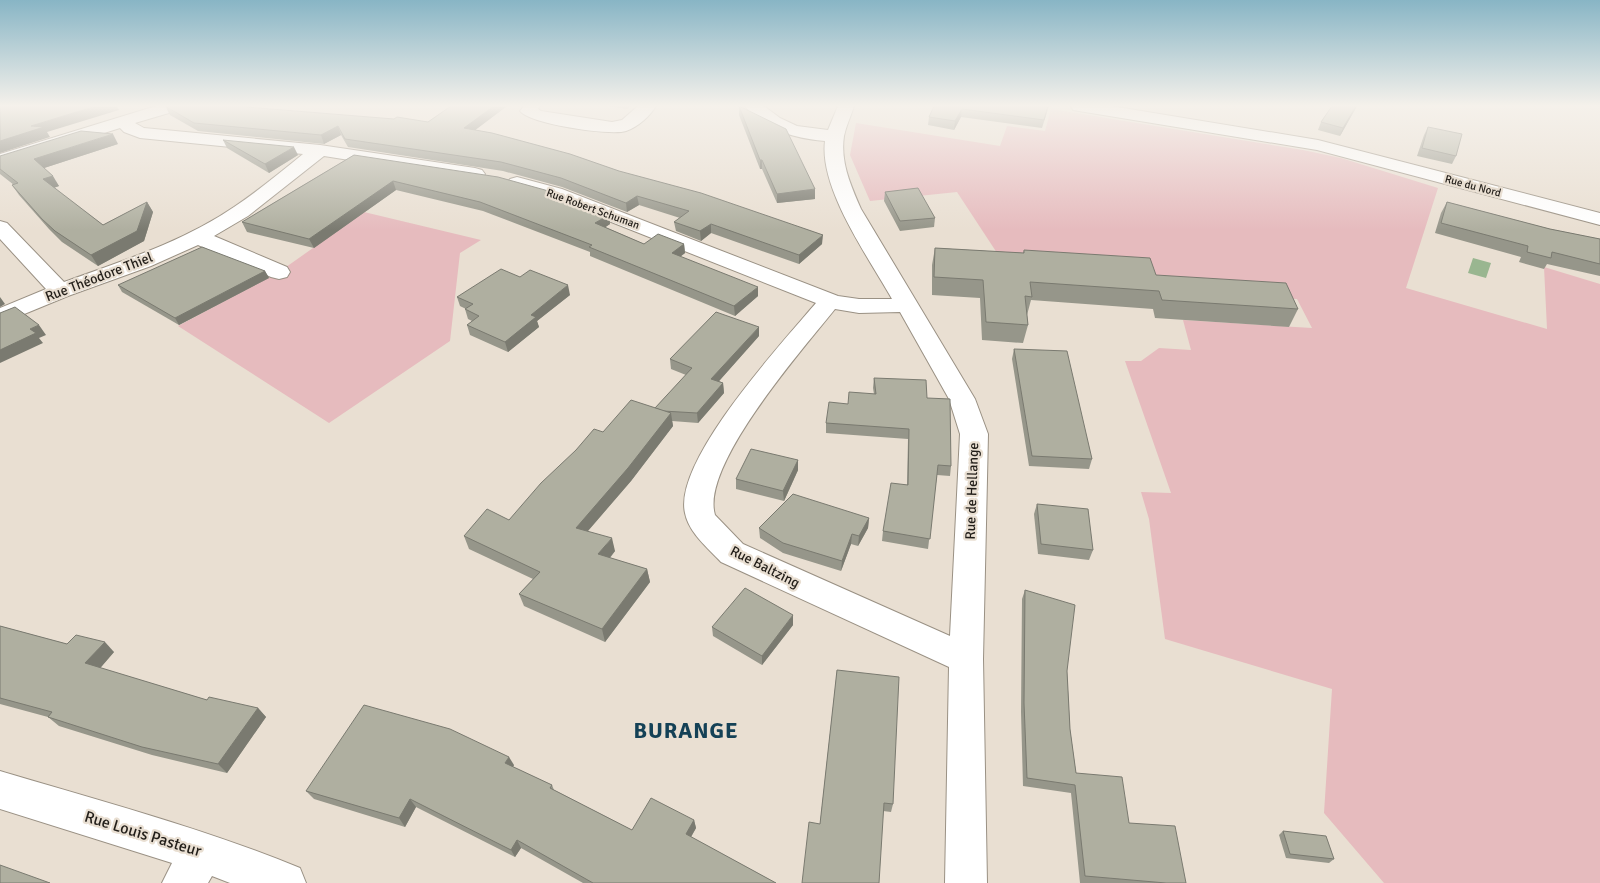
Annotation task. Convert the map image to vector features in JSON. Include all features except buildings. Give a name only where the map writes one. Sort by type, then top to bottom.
[{"type":"street","points":[[0,160],[41,147]]},
{"type":"street","name":"Rue Robert Schuman","points":[[290,147],[396,161],[499,178],[554,193],[830,300],[850,306],[870,308],[907,305]]},
{"type":"street","name":"Rue de Hellange","points":[[834,147],[839,181],[851,208],[962,399],[974,434],[966,659],[966,883]]},
{"type":"street","name":"Rue du Nord","points":[[1327,147],[1600,218]]},
{"type":"street","name":"Rue Théodore Thiel","points":[[0,318],[60,291],[198,237],[241,212],[320,150]]},
{"type":"street","points":[[0,227],[60,291]]},
{"type":"street","points":[[198,237],[280,272]]},
{"type":"street","name":"Rue Baltzing","points":[[830,300],[758,388],[709,464],[698,494],[699,514],[713,533],[732,553],[966,659]]},
{"type":"street","name":"Rue Louis Pasteur","points":[[0,790],[194,868],[285,883]]},
{"type":"shaded area","points":[[851,147],[1286,147],[1303,150],[1341,158],[1438,188],[1406,288],[1547,329],[1544,267],[1600,284],[1600,883],[1384,883],[1324,813],[1332,689],[1165,639],[1149,519],[1141,492],[1171,493],[1125,361],[1141,361],[1159,348],[1191,350],[1183,320],[1312,328],[1297,299],[1149,293],[999,256],[957,192],[870,201],[850,155]]},
{"type":"shaded area","points":[[364,212],[481,240],[460,253],[450,341],[329,423],[178,326],[279,272]]},
{"type":"shaded area","points":[[1473,258],[1491,263],[1486,278],[1468,273]]},
{"type":"district","name":"BURANGE","points":[[686,730]]}]
